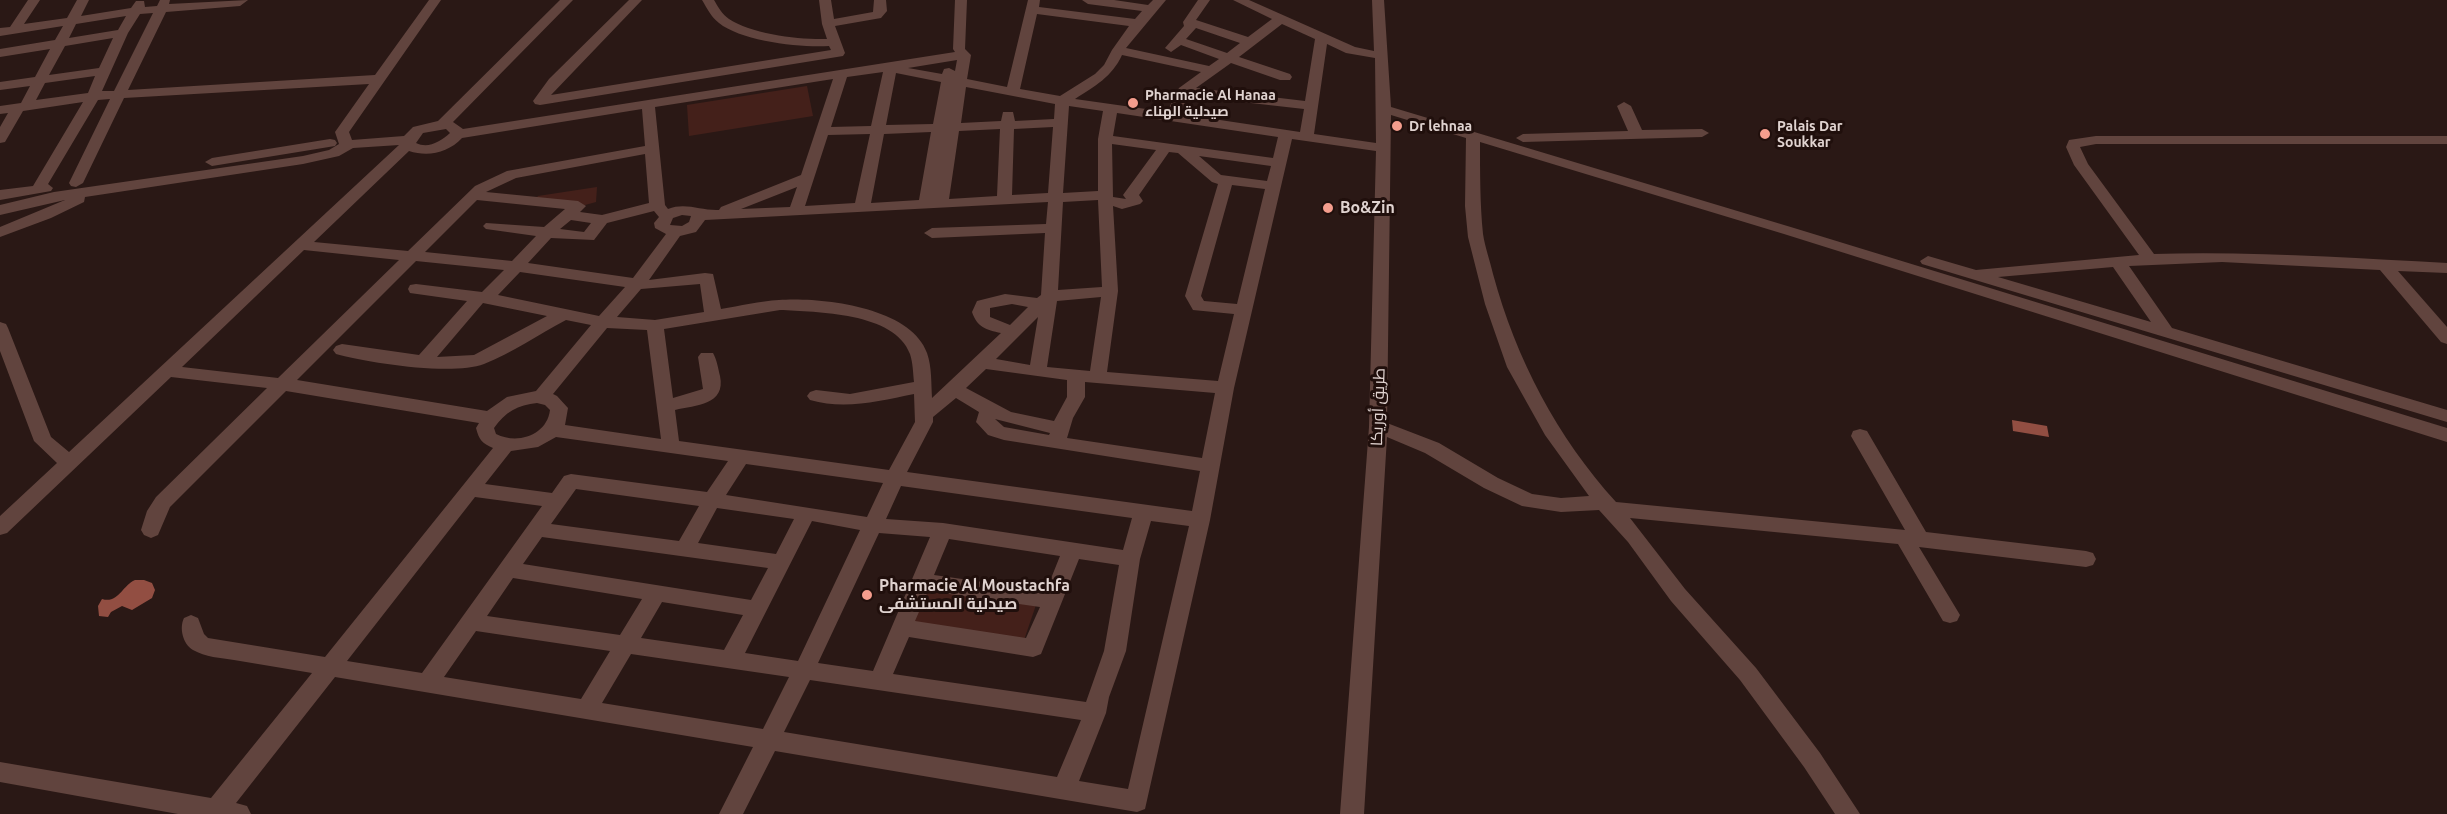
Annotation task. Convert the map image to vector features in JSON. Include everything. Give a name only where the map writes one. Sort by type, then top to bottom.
[{"type":"street","points":[[15,30],[34,0]]},
{"type":"street","points":[[0,139],[40,80],[83,0]]},
{"type":"street","points":[[0,32],[72,21],[140,5],[240,2],[242,0]]},
{"type":"street","points":[[347,142],[342,132],[345,127],[435,0]]},
{"type":"street","points":[[443,124],[567,0]]},
{"type":"street","points":[[636,0],[554,82],[540,101],[836,53],[839,51],[833,42],[828,24],[825,0]]},
{"type":"street","points":[[708,0],[717,15],[736,28],[809,43],[833,42]]},
{"type":"street","points":[[828,24],[877,15],[881,11],[880,0]]},
{"type":"street","points":[[933,204],[958,53],[961,0]]},
{"type":"street","points":[[1088,0],[1156,4]]},
{"type":"street","points":[[1164,58],[1191,26],[1189,22],[1204,0]]},
{"type":"street","points":[[1239,0],[1356,52],[1382,56]]},
{"type":"street","name":"طريق أوريكا","points":[[1352,814],[1378,427],[1384,103],[1378,0]]},
{"type":"street","points":[[1062,101],[1100,77],[1110,67],[1118,50],[1156,4]]},
{"type":"street","points":[[38,189],[93,96],[122,33],[140,5]]},
{"type":"street","points":[[74,189],[163,5]]},
{"type":"street","points":[[1013,92],[1033,5],[1138,23]]},
{"type":"street","points":[[1172,117],[1184,91],[1214,71],[1281,19]]},
{"type":"street","points":[[1189,22],[1249,42]]},
{"type":"street","points":[[0,52],[122,33]]},
{"type":"street","points":[[1306,137],[1322,37]]},
{"type":"street","points":[[1178,40],[1285,77]]},
{"type":"street","points":[[1118,50],[1164,58],[1214,71]]},
{"type":"street","points":[[0,195],[38,189],[74,189],[347,142],[408,142],[419,149],[432,148],[445,144],[457,135],[887,67],[958,53]]},
{"type":"street","points":[[887,67],[1062,101],[1382,148]]},
{"type":"street","points":[[862,208],[878,130],[887,67]]},
{"type":"street","points":[[0,86],[103,71]]},
{"type":"street","points":[[796,211],[842,73]]},
{"type":"street","points":[[0,110],[93,96],[379,79]]},
{"type":"street","points":[[1184,91],[1311,106]]},
{"type":"street","points":[[1038,372],[1055,228],[1062,101]]},
{"type":"street","points":[[1384,103],[1473,135],[1970,280],[2447,435]]},
{"type":"street","points":[[1384,103],[1523,138],[1937,270]]},
{"type":"street","points":[[648,104],[651,149],[662,211],[662,226],[675,232]]},
{"type":"street","points":[[1624,106],[1636,133]]},
{"type":"street","points":[[1098,377],[1110,291],[1105,139],[1111,108]]},
{"type":"street","points":[[823,130],[946,127],[1008,119],[1060,123]]},
{"type":"street","points":[[1004,200],[1008,119]]},
{"type":"street","points":[[0,528],[408,142],[413,134],[424,128],[443,124],[456,129],[457,135]]},
{"type":"street","points":[[1523,138],[1636,133],[1702,133]]},
{"type":"street","points":[[191,624],[193,638],[198,644],[1134,801],[1138,799],[1200,520],[1225,388],[1286,134]]},
{"type":"street","points":[[1473,135],[1473,206],[1476,237],[1492,304],[1516,367],[1551,430],[1678,595],[1748,674],[1812,760],[1848,814]]},
{"type":"street","points":[[1105,139],[1280,163]]},
{"type":"street","points":[[2150,259],[2081,165],[2073,147],[2074,143],[2096,140],[2447,140]]},
{"type":"street","points":[[0,232],[46,215],[92,193],[303,160],[334,153],[347,142]]},
{"type":"street","points":[[570,215],[602,220],[662,211],[686,210],[706,216],[1056,198],[1106,198],[1122,204],[1135,201],[1131,195],[1165,148]]},
{"type":"street","points":[[151,530],[157,511],[163,502],[473,195],[489,183],[512,174],[651,149]]},
{"type":"street","points":[[1184,150],[1213,177],[1226,181],[1274,186]]},
{"type":"street","points":[[541,398],[638,283],[675,232],[693,227],[706,216],[808,177]]},
{"type":"street","points":[[1226,181],[1193,296],[1199,306],[1245,310]]},
{"type":"street","points":[[0,210],[54,197],[74,189],[92,193]]},
{"type":"street","points":[[425,360],[483,297],[548,232],[578,206],[473,195]]},
{"type":"street","points":[[491,226],[588,237],[602,220]]},
{"type":"street","points":[[932,233],[1055,228]]},
{"type":"street","points":[[299,245],[414,254],[656,285],[706,278],[713,314]]},
{"type":"street","points":[[1970,280],[2150,259],[2222,257],[2383,263],[2447,268]]},
{"type":"street","points":[[2118,262],[2164,330]]},
{"type":"street","points":[[2383,263],[2447,338]]},
{"type":"street","points":[[1970,280],[2164,330],[2447,416]]},
{"type":"street","points":[[416,289],[483,297],[603,322],[655,325],[766,306],[797,305],[848,311],[882,320],[904,333],[915,347],[921,363],[924,422],[872,525],[804,670],[731,814]]},
{"type":"street","points":[[1014,331],[990,325],[982,320],[980,312],[983,305],[993,300],[1011,298],[1045,300],[1110,291]]},
{"type":"street","points":[[924,415],[955,389],[1045,300]]},
{"type":"street","points":[[342,350],[425,360],[460,362],[478,360],[565,313]]},
{"type":"street","points":[[655,325],[671,447]]},
{"type":"street","points":[[0,328],[43,441],[69,462]]},
{"type":"street","points":[[664,406],[702,397],[711,392],[713,385],[707,357]]},
{"type":"street","points":[[982,362],[1038,372],[1225,388]]},
{"type":"street","points":[[167,371],[281,384],[490,418]]},
{"type":"street","points":[[1056,443],[1076,397],[1076,375]]},
{"type":"street","points":[[816,396],[850,400],[923,386]]},
{"type":"street","points":[[955,389],[988,411],[1046,426],[1060,428],[1063,424]]},
{"type":"street","points":[[541,398],[554,402],[560,411],[558,420],[550,430],[532,442],[505,446],[494,443],[486,436],[485,429],[490,418],[501,408],[512,402],[541,398]]},
{"type":"street","points":[[988,411],[985,422],[994,430],[1056,443],[1211,466]]},
{"type":"street","points":[[1378,427],[1432,448],[1482,479],[1529,501],[1561,505],[1608,505],[2086,559]]},
{"type":"street","points":[[550,430],[1200,520]]},
{"type":"street","points":[[1860,436],[1950,615]]},
{"type":"street","points":[[216,810],[328,666],[505,446]]},
{"type":"street","points":[[684,550],[711,500],[741,456]]},
{"type":"street","points":[[427,683],[571,481],[807,513],[872,525],[943,531],[1130,559]]},
{"type":"street","points":[[470,489],[556,501]]},
{"type":"street","points":[[1064,789],[1095,713],[1115,651],[1130,559],[1144,512]]},
{"type":"street","points":[[730,660],[807,513]]},
{"type":"street","points":[[536,529],[780,562]]},
{"type":"street","points":[[879,682],[904,628],[943,531]]},
{"type":"street","points":[[904,628],[1032,648],[1073,550]]},
{"type":"street","points":[[507,569],[757,609]]},
{"type":"street","points":[[923,582],[1052,600]]},
{"type":"street","points":[[586,710],[657,592]]},
{"type":"street","points":[[471,622],[1095,713]]},
{"type":"street","points":[[0,772],[238,814]]},
{"type":"shaded area","points":[[807,86],[813,116],[689,136],[687,105]]},
{"type":"shaded area","points":[[597,187],[596,202],[585,205],[533,202],[538,196]]},
{"type":"shaded area","points":[[2012,420],[2047,426],[2049,437],[2013,431]]},
{"type":"shaded area","points":[[135,580],[152,583],[155,590],[152,598],[132,610],[122,606],[111,612],[108,617],[99,616],[98,606],[102,599],[116,597]]},
{"type":"shaded area","points":[[924,586],[1037,602],[1023,643],[907,625]]},
{"type":"place","name":"Pharmacie Al Hanaa صيدلية الهناء","points":[[1133,103]]},
{"type":"place","name":"Dr lehnaa","points":[[1397,126]]},
{"type":"place","name":"Palais Dar Soukkar","points":[[1765,134]]},
{"type":"place","name":"Bo&Zin","points":[[1328,208]]},
{"type":"place","name":"Pharmacie Al Moustachfa صيدلية المستشفى","points":[[867,595]]}]
